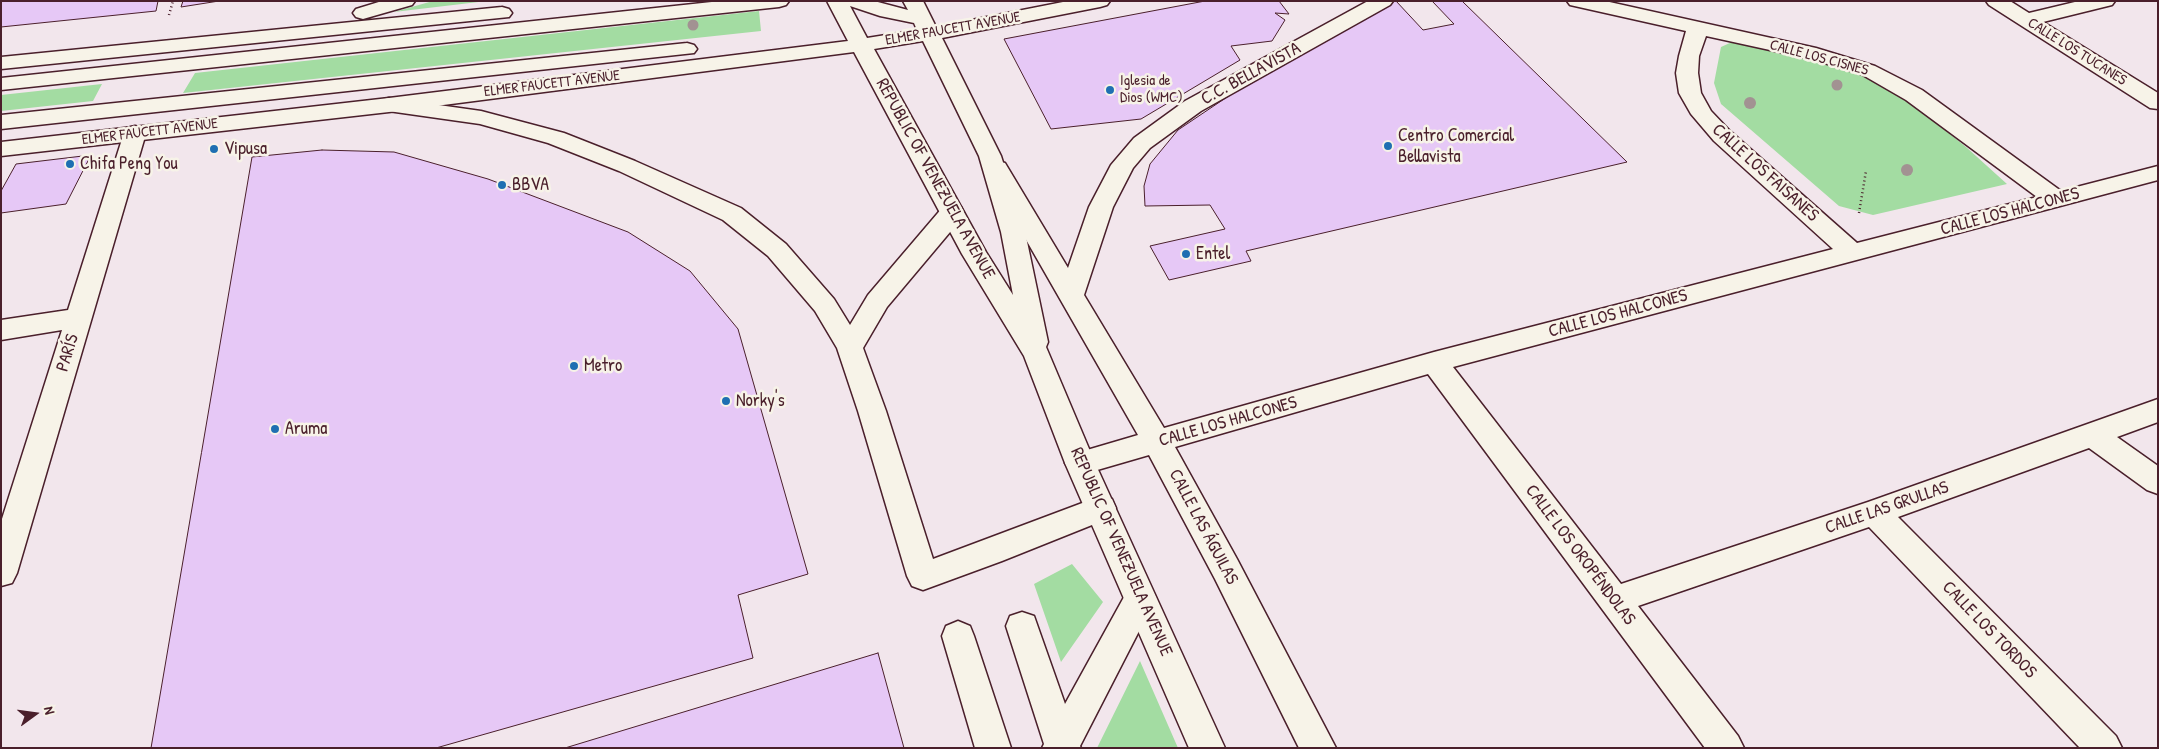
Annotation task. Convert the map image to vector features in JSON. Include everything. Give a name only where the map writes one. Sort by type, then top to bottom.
[{"type":"main road","points":[[280,35],[405,1]]},
{"type":"main road","points":[[1,63],[630,1]]},
{"type":"main road","points":[[1,84],[779,1]]},
{"type":"main road","name":"REPUBLIC OF VENEZUELA AVENUE","points":[[837,1],[974,254],[1037,355],[1080,463],[1207,748]]},
{"type":"main road","points":[[854,1],[887,12],[922,18]]},
{"type":"main road","name":"ELMER FAUCETT AVENUE","points":[[1,149],[389,105],[857,38],[922,18],[1020,1]]},
{"type":"main road","name":"ELMER FAUCETT AVENUE","points":[[922,18],[1100,1]]},
{"type":"main road","name":"C.C. BELLAVISTA","points":[[1070,296],[1101,207],[1123,166],[1142,143],[1193,106],[1383,1]]},
{"type":"main road","name":"CALLE LOS CISNES","points":[[1577,1],[1816,54],[1868,70],[1914,95],[2056,199]]},
{"type":"main road","name":"CALLE LOS TUCANES","points":[[1996,1],[2158,103]]},
{"type":"main road","points":[[2026,20],[2105,1]]},
{"type":"main road","name":"REPUBLIC OF VENEZUELA AVENUE","points":[[922,18],[990,156],[1013,232],[1037,355]]},
{"type":"main road","name":"CALLE LOS FAISANES","points":[[1698,27],[1689,56],[1687,73],[1690,93],[1702,114],[1722,136],[1853,253]]},
{"type":"main road","name":"ELMER FAUCETT AVENUE","points":[[1,122],[857,38]]},
{"type":"main road","points":[[242,97],[288,116]]},
{"type":"main road","points":[[389,105],[481,118],[556,138],[626,166],[732,214],[777,250],[825,304],[850,348],[872,411],[923,576],[991,552],[1101,508]]},
{"type":"main road","name":"PARÍS","points":[[1,572],[135,133]]},
{"type":"main road","name":"CALLE LAS ÁGUILAS","points":[[990,156],[1070,296],[1157,442],[1226,569],[1318,748]]},
{"type":"main road","name":"CALLE LOS HALCONES","points":[[1080,463],[1434,362],[2158,173]]},
{"type":"main road","points":[[850,348],[877,301],[952,213]]},
{"type":"main road","points":[[1,330],[78,318]]},
{"type":"main road","name":"CALLE LOS OROPÉNDOLAS","points":[[1434,362],[1726,748]]},
{"type":"main road","name":"CALLE LAS GRULLAS","points":[[1614,600],[1874,513],[2158,410]]},
{"type":"main road","points":[[2092,435],[2158,482]]},
{"type":"main road","name":"CALLE LOS TORDOS","points":[[1874,513],[2104,748]]},
{"type":"main road","points":[[1061,746],[1140,598]]},
{"type":"main road","points":[[1022,626],[1061,746]]},
{"type":"main road","points":[[958,636],[993,748]]},
{"type":"green space","points":[[433,1],[487,1],[394,12]]},
{"type":"green space","points":[[759,11],[761,31],[183,93],[195,73]]},
{"type":"green space","points":[[1732,42],[1814,57],[1858,73],[1908,100],[1966,147],[2007,184],[1873,215],[1839,206],[1721,104],[1714,83],[1721,47]]},
{"type":"green space","points":[[102,84],[93,101],[1,111],[1,95]]},
{"type":"green space","points":[[1072,564],[1103,602],[1061,662],[1034,584]]},
{"type":"green space","points":[[1140,661],[1178,748],[1097,748]]},
{"type":"building","points":[[1,1],[158,1],[156,11],[1,27]]},
{"type":"building","points":[[183,1],[219,1],[181,7]]},
{"type":"building","name":"Iglesia de Dios (WMC)","points":[[1205,1],[1279,1],[1289,14],[1275,13],[1285,20],[1272,41],[1231,46],[1240,60],[1141,119],[1051,129],[1004,39]]},
{"type":"building","name":"Centro Comercial Bellavista","points":[[1389,1],[1396,1],[1423,30],[1454,24],[1432,1],[1462,1],[1627,162],[1246,251],[1251,261],[1169,280],[1150,246],[1225,229],[1210,205],[1145,206],[1144,186],[1150,164],[1178,130],[1230,95]]},
{"type":"building","points":[[322,150],[394,152],[488,179],[628,232],[690,271],[738,329],[808,574],[738,595],[753,658],[436,748],[151,748],[252,157]]},
{"type":"building","points":[[91,155],[66,204],[1,213],[1,191],[16,164]]},
{"type":"building","points":[[878,653],[904,748],[565,748]]},
{"type":"place","name":"Iglesia de Dios (WMC)","points":[[1110,90]]},
{"type":"place","name":"Centro Comercial Bellavista","points":[[1388,146]]},
{"type":"place","name":"Vipusa","points":[[214,149]]},
{"type":"place","name":"Chifa Peng You","points":[[70,164]]},
{"type":"place","name":"BBVA","points":[[502,185]]},
{"type":"place","name":"Entel","points":[[1186,254]]},
{"type":"place","name":"Metro","points":[[574,366]]},
{"type":"place","name":"Norky's","points":[[726,401]]},
{"type":"place","name":"Aruma","points":[[275,429]]}]
